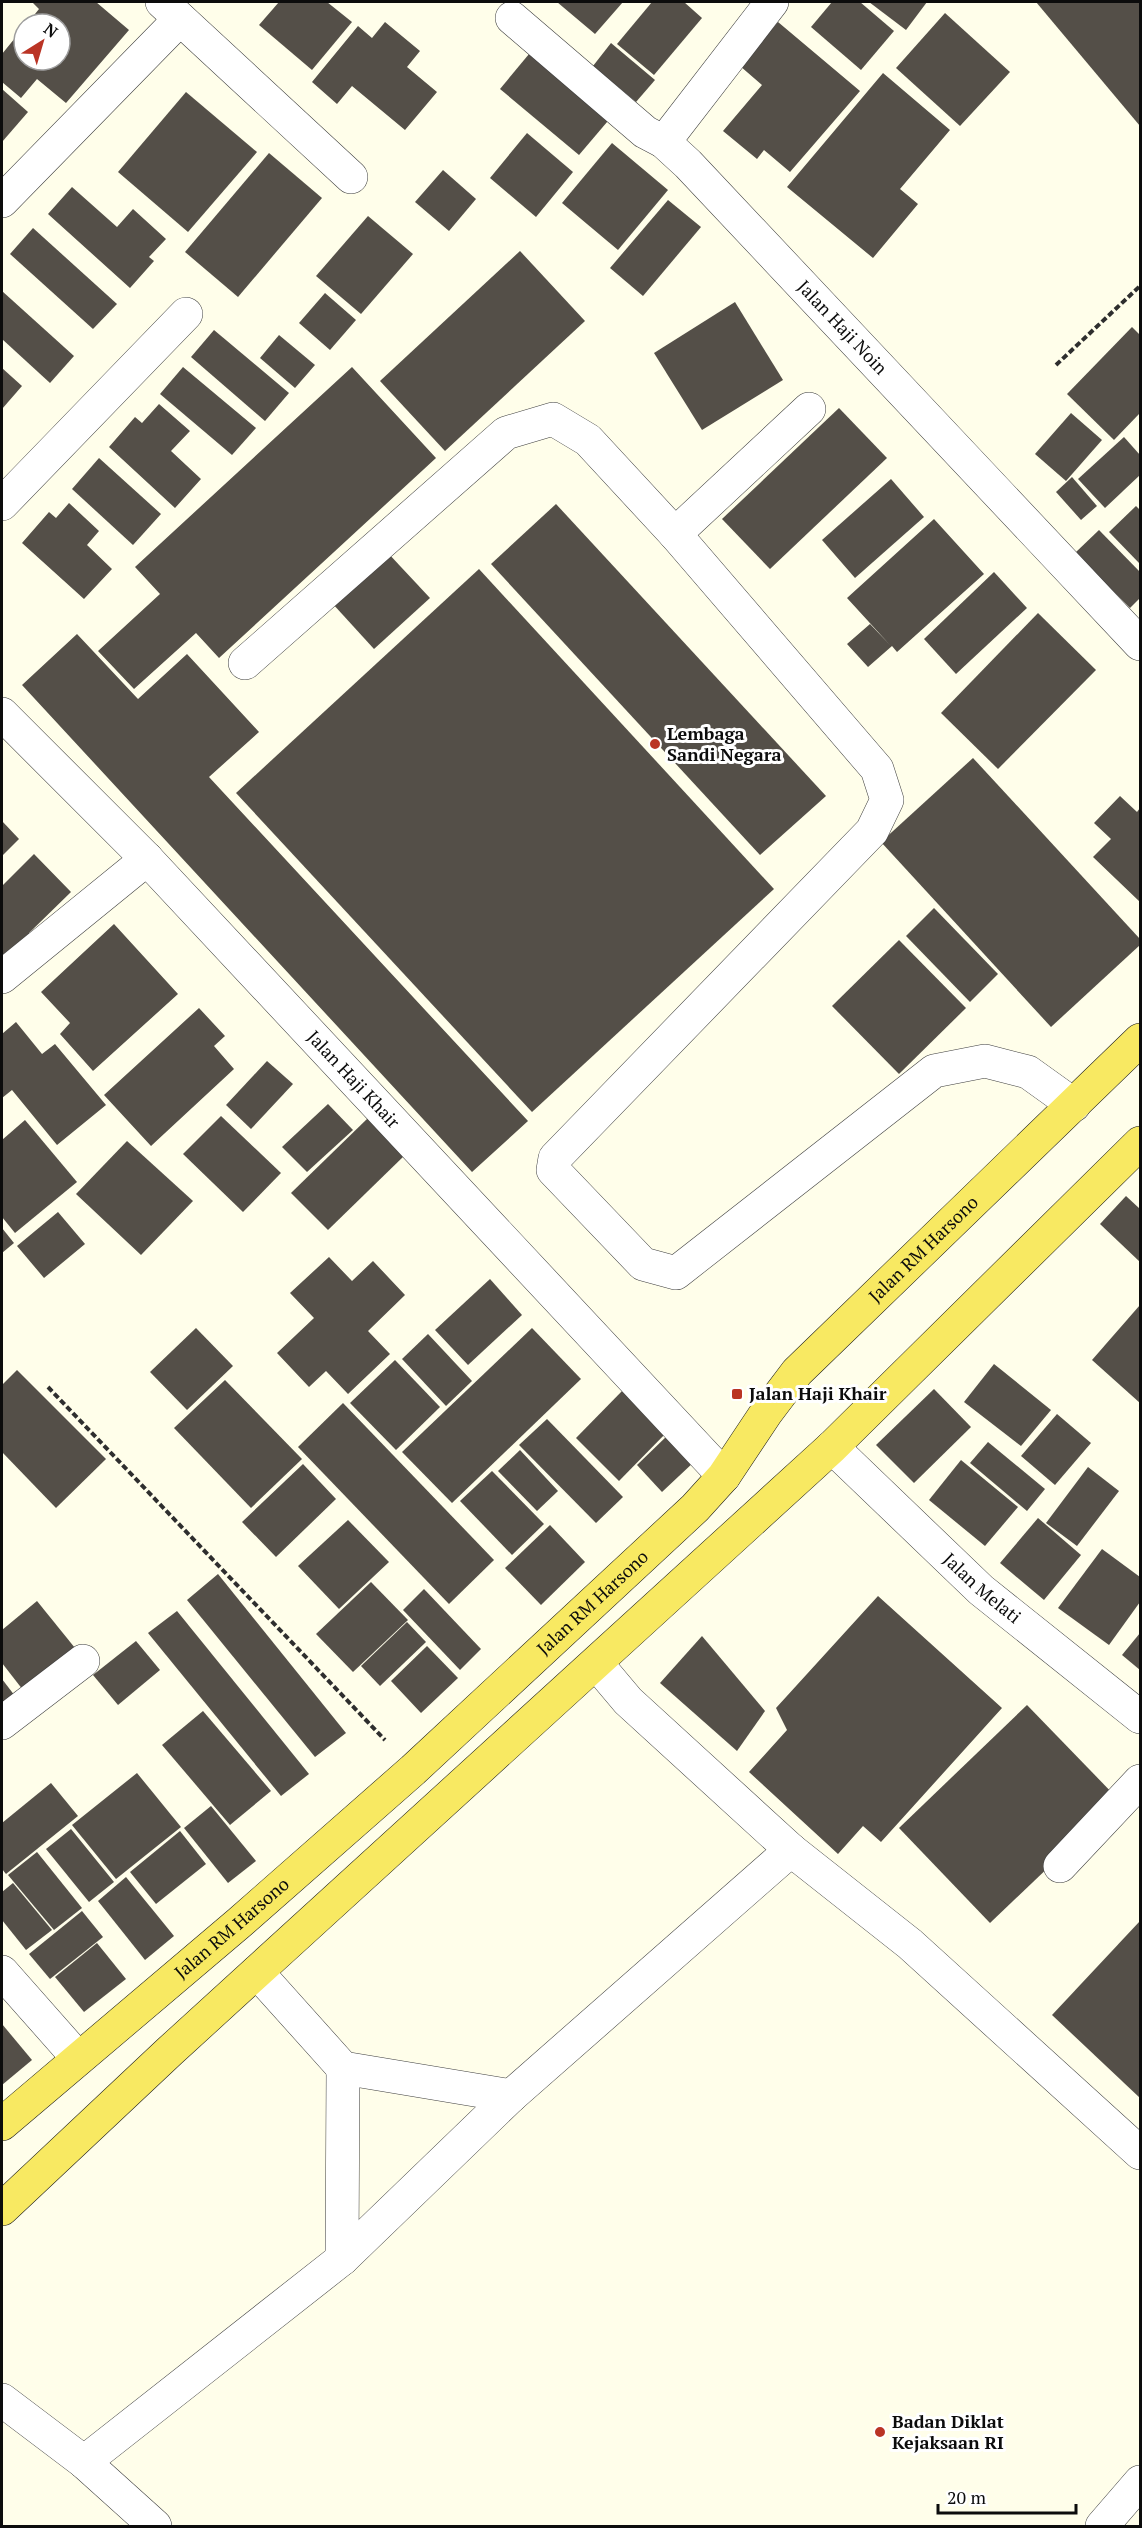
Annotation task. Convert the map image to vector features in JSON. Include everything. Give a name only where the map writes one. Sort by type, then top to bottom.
[{"type":"main road","name":"Jalan RM Harsono","points":[[2,2124],[239,1923],[413,1770],[695,1508],[724,1476],[759,1422],[797,1372],[1140,1040]]},
{"type":"main road","points":[[2,2209],[256,1972],[832,1447],[1140,1143]]},
{"type":"street","points":[[664,142],[772,2]]},
{"type":"street","points":[[2,201],[171,10],[351,177]]},
{"type":"street","name":"Jalan Haji Noin","points":[[512,18],[645,132],[664,142],[688,164],[1140,644]]},
{"type":"street","points":[[2,504],[186,314]]},
{"type":"street","points":[[675,534],[809,409]]},
{"type":"street","points":[[245,663],[506,433],[553,419],[588,440],[675,534],[877,769],[887,800],[872,831],[555,1158],[553,1170],[644,1264],[676,1273],[934,1071],[985,1060],[1028,1072],[1074,1105]]},
{"type":"street","name":"Jalan Haji Khair","points":[[2,714],[147,859],[724,1476]]},
{"type":"street","points":[[2,977],[147,859]]},
{"type":"street","name":"Jalan Melati","points":[[832,1447],[981,1590],[1140,1717]]},
{"type":"street","points":[[2,1723],[83,1661]]},
{"type":"street","points":[[596,1663],[628,1701],[791,1850],[910,1944],[1140,2153]]},
{"type":"street","points":[[1060,1866],[1140,1781]]},
{"type":"street","points":[[84,2462],[342,2259],[510,2096],[791,1850]]},
{"type":"street","points":[[2,1972],[78,2058]]},
{"type":"street","points":[[256,1972],[343,2068],[510,2096]]},
{"type":"street","points":[[342,2259],[343,2068]]},
{"type":"street","points":[[2,2400],[84,2462],[155,2526]]},
{"type":"street","points":[[1102,2526],[1140,2482]]},
{"type":"path","points":[[1056,365],[1140,286]]},
{"type":"path","points":[[48,1387],[413,1770]]},
{"type":"building","points":[[96,2],[129,30],[66,103],[37,79],[21,98],[2,82],[2,54],[12,42],[12,72],[72,72],[72,12],[37,12],[39,9],[33,3]]},
{"type":"building","points":[[279,2],[327,2],[352,22],[312,70],[259,25]]},
{"type":"building","points":[[557,2],[623,2],[595,34]]},
{"type":"building","points":[[652,2],[684,2],[702,18],[654,75],[617,44]]},
{"type":"building","points":[[832,2],[860,2],[894,31],[861,70],[811,27]]},
{"type":"building","points":[[869,2],[927,2],[906,30]]},
{"type":"building","points":[[1036,2],[1140,2],[1140,126]]},
{"type":"building","points":[[945,13],[1010,72],[960,126],[896,68]]},
{"type":"building","points":[[385,22],[420,51],[407,67],[437,92],[405,130],[352,86],[337,104],[312,82],[358,26],[372,38]]},
{"type":"building","points":[[778,22],[860,91],[790,172],[764,150],[757,159],[723,131],[762,85],[740,66]]},
{"type":"building","points":[[611,43],[655,80],[636,102],[593,66]]},
{"type":"building","points":[[534,48],[613,115],[579,155],[500,89]]},
{"type":"building","points":[[883,73],[950,130],[900,189],[918,204],[873,258],[787,187]]},
{"type":"building","points":[[2,89],[28,112],[2,142]]},
{"type":"building","points":[[186,92],[257,152],[188,232],[118,172]]},
{"type":"building","points":[[527,133],[573,172],[536,217],[490,178]]},
{"type":"building","points":[[612,143],[668,190],[618,250],[562,203]]},
{"type":"building","points":[[269,153],[322,198],[238,297],[185,252]]},
{"type":"building","points":[[443,170],[476,199],[449,231],[415,202]]},
{"type":"building","points":[[72,187],[117,227],[133,209],[166,239],[149,257],[154,261],[130,288],[48,214]]},
{"type":"building","points":[[668,200],[701,227],[643,296],[610,268]]},
{"type":"building","points":[[368,216],[413,254],[361,314],[316,276]]},
{"type":"building","points":[[33,228],[117,304],[93,329],[10,254]]},
{"type":"building","points":[[520,251],[585,321],[445,451],[380,381]]},
{"type":"building","points":[[2,291],[74,356],[50,383],[2,339]]},
{"type":"building","points":[[325,293],[356,320],[330,350],[299,323]]},
{"type":"building","points":[[735,302],[783,380],[702,430],[654,353]]},
{"type":"building","points":[[1132,327],[1140,335],[1140,413],[1114,440],[1067,394]]},
{"type":"building","points":[[214,330],[289,393],[265,421],[191,357]]},
{"type":"building","points":[[279,335],[315,365],[295,388],[260,358]]},
{"type":"building","points":[[183,367],[256,428],[232,455],[160,394]]},
{"type":"building","points":[[352,367],[436,458],[219,658],[196,633],[134,689],[98,651],[160,594],[135,567]]},
{"type":"building","points":[[2,368],[22,386],[2,409]]},
{"type":"building","points":[[159,404],[190,431],[171,451],[201,479],[175,508],[109,447],[135,417],[142,423]]},
{"type":"building","points":[[839,408],[887,458],[770,569],[722,519]]},
{"type":"building","points":[[1071,413],[1102,440],[1066,481],[1035,454]]},
{"type":"building","points":[[1124,437],[1140,455],[1140,475],[1105,508],[1078,479]]},
{"type":"building","points":[[99,458],[161,514],[133,545],[72,489]]},
{"type":"building","points":[[1072,477],[1097,506],[1081,520],[1056,492]]},
{"type":"building","points":[[891,479],[924,517],[855,578],[822,540]]},
{"type":"building","points":[[69,503],[99,531],[87,545],[112,569],[84,599],[22,543],[49,512],[56,518]]},
{"type":"building","points":[[556,504],[826,796],[760,855],[491,564]]},
{"type":"building","points":[[1136,506],[1140,510],[1140,564],[1109,532]]},
{"type":"building","points":[[934,519],[984,574],[897,652],[892,646],[868,667],[847,644],[870,624],[890,645],[847,598]]},
{"type":"building","points":[[1099,530],[1140,572],[1140,598],[1130,608],[1075,553]]},
{"type":"building","points":[[387,552],[430,598],[374,649],[332,603]]},
{"type":"building","points":[[479,569],[774,889],[532,1112],[236,793]]},
{"type":"building","points":[[994,572],[1027,608],[956,674],[924,639]]},
{"type":"building","points":[[1038,613],[1096,670],[998,769],[941,713]]},
{"type":"building","points":[[77,634],[138,699],[187,654],[259,732],[209,777],[528,1121],[472,1172],[22,685]]},
{"type":"building","points":[[973,758],[1140,939],[1140,945],[1051,1027],[881,842]]},
{"type":"building","points":[[1120,796],[1137,812],[1140,808],[1140,902],[1093,857],[1111,839],[1094,823]]},
{"type":"building","points":[[2,821],[19,839],[2,856]]},
{"type":"building","points":[[34,854],[71,892],[29,933],[32,936],[2,965],[2,886]]},
{"type":"building","points":[[934,908],[998,974],[970,1002],[906,936]]},
{"type":"building","points":[[114,924],[178,994],[93,1071],[60,1034],[70,1023],[41,992]]},
{"type":"building","points":[[899,940],[966,1008],[899,1074],[832,1006]]},
{"type":"building","points":[[199,1008],[225,1036],[214,1046],[234,1069],[151,1146],[104,1095]]},
{"type":"building","points":[[16,1022],[42,1054],[55,1044],[106,1105],[57,1145],[12,1090],[2,1098],[2,1034]]},
{"type":"building","points":[[267,1061],[293,1084],[251,1129],[226,1105]]},
{"type":"building","points":[[328,1104],[353,1130],[307,1172],[282,1147]]},
{"type":"building","points":[[221,1116],[281,1173],[243,1212],[183,1154]]},
{"type":"building","points":[[368,1118],[405,1155],[328,1230],[291,1193]]},
{"type":"building","points":[[25,1120],[77,1182],[15,1233],[2,1217],[2,1140]]},
{"type":"building","points":[[127,1141],[193,1201],[141,1255],[76,1194]]},
{"type":"building","points":[[1126,1196],[1140,1209],[1140,1262],[1100,1224]]},
{"type":"building","points":[[58,1212],[85,1244],[44,1278],[17,1246]]},
{"type":"building","points":[[2,1228],[14,1243],[2,1253]]},
{"type":"building","points":[[329,1257],[352,1281],[373,1261],[405,1295],[368,1331],[390,1354],[348,1394],[326,1371],[309,1387],[277,1353],[314,1318],[290,1293]]},
{"type":"building","points":[[490,1279],[522,1315],[468,1365],[435,1330]]},
{"type":"building","points":[[1140,1305],[1140,1403],[1092,1360]]},
{"type":"building","points":[[196,1328],[233,1366],[187,1410],[150,1372]]},
{"type":"building","points":[[532,1328],[581,1379],[452,1503],[402,1452]]},
{"type":"building","points":[[428,1334],[472,1381],[446,1406],[402,1359]]},
{"type":"building","points":[[395,1360],[440,1407],[396,1450],[350,1403]]},
{"type":"building","points":[[994,1364],[1051,1410],[1021,1446],[964,1402]]},
{"type":"building","points":[[17,1370],[106,1459],[56,1508],[2,1452],[2,1385]]},
{"type":"building","points":[[225,1380],[302,1459],[251,1508],[174,1428]]},
{"type":"building","points":[[624,1389],[667,1432],[619,1481],[576,1438]]},
{"type":"building","points":[[934,1389],[971,1427],[914,1483],[876,1445]]},
{"type":"building","points":[[343,1403],[494,1560],[449,1604],[298,1447]]},
{"type":"building","points":[[1057,1414],[1091,1443],[1055,1485],[1021,1456]]},
{"type":"building","points":[[547,1419],[623,1497],[596,1523],[519,1445]]},
{"type":"building","points":[[669,1434],[695,1461],[662,1492],[637,1465]]},
{"type":"building","points":[[988,1442],[1045,1489],[1027,1511],[970,1463]]},
{"type":"building","points":[[520,1450],[558,1491],[537,1511],[498,1471]]},
{"type":"building","points":[[961,1460],[1018,1507],[985,1546],[929,1500]]},
{"type":"building","points":[[303,1464],[336,1499],[276,1557],[242,1522]]},
{"type":"building","points":[[1088,1467],[1119,1491],[1077,1546],[1046,1523]]},
{"type":"building","points":[[492,1471],[544,1524],[512,1555],[460,1501]]},
{"type":"building","points":[[1038,1518],[1081,1555],[1044,1600],[1000,1563]]},
{"type":"building","points":[[348,1520],[389,1562],[339,1609],[298,1566]]},
{"type":"building","points":[[550,1525],[585,1562],[541,1605],[505,1568]]},
{"type":"building","points":[[1102,1549],[1140,1577],[1140,1602],[1109,1645],[1058,1608]]},
{"type":"building","points":[[218,1574],[346,1733],[315,1757],[187,1600]]},
{"type":"building","points":[[371,1582],[408,1620],[353,1672],[316,1634]]},
{"type":"building","points":[[424,1589],[481,1649],[460,1670],[403,1610]]},
{"type":"building","points":[[878,1596],[1002,1708],[881,1842],[863,1826],[838,1854],[749,1772],[787,1730],[776,1708]]},
{"type":"building","points":[[37,1601],[75,1648],[23,1690],[2,1663],[2,1630]]},
{"type":"building","points":[[177,1611],[309,1774],[281,1796],[148,1633]]},
{"type":"building","points":[[407,1622],[426,1642],[380,1686],[361,1666]]},
{"type":"building","points":[[1140,1633],[1140,1670],[1122,1655]]},
{"type":"building","points":[[702,1636],[765,1711],[737,1751],[660,1683]]},
{"type":"building","points":[[136,1641],[160,1670],[118,1705],[93,1675]]},
{"type":"building","points":[[427,1646],[458,1678],[421,1713],[391,1681]]},
{"type":"building","points":[[2,1679],[15,1696],[2,1706]]},
{"type":"building","points":[[1027,1705],[1119,1800],[990,1923],[899,1828]]},
{"type":"building","points":[[203,1711],[271,1791],[230,1825],[162,1745]]},
{"type":"building","points":[[137,1773],[181,1827],[116,1879],[72,1825]]},
{"type":"building","points":[[51,1783],[78,1816],[6,1874],[2,1869],[2,1823]]},
{"type":"building","points":[[211,1806],[256,1861],[228,1883],[184,1828]]},
{"type":"building","points":[[71,1829],[114,1882],[89,1902],[46,1849]]},
{"type":"building","points":[[180,1831],[206,1864],[156,1904],[130,1872]]},
{"type":"building","points":[[37,1852],[82,1908],[54,1930],[8,1875]]},
{"type":"building","points":[[126,1877],[174,1936],[145,1960],[98,1901]]},
{"type":"building","points":[[13,1883],[52,1930],[26,1950],[2,1920],[2,1892]]},
{"type":"building","points":[[82,1911],[103,1937],[50,1979],[29,1954]]},
{"type":"building","points":[[1140,1921],[1140,2098],[1052,2015]]},
{"type":"building","points":[[97,1943],[126,1979],[84,2012],[55,1977]]},
{"type":"building","points":[[2,2024],[32,2060],[2,2085]]},
{"type":"place","name":"Lembaga Sandi Negara","points":[[655,744]]},
{"type":"place","name":"Jalan Haji Khair","points":[[737,1394]]},
{"type":"place","name":"Badan Diklat Kejaksaan RI","points":[[880,2432]]}]
